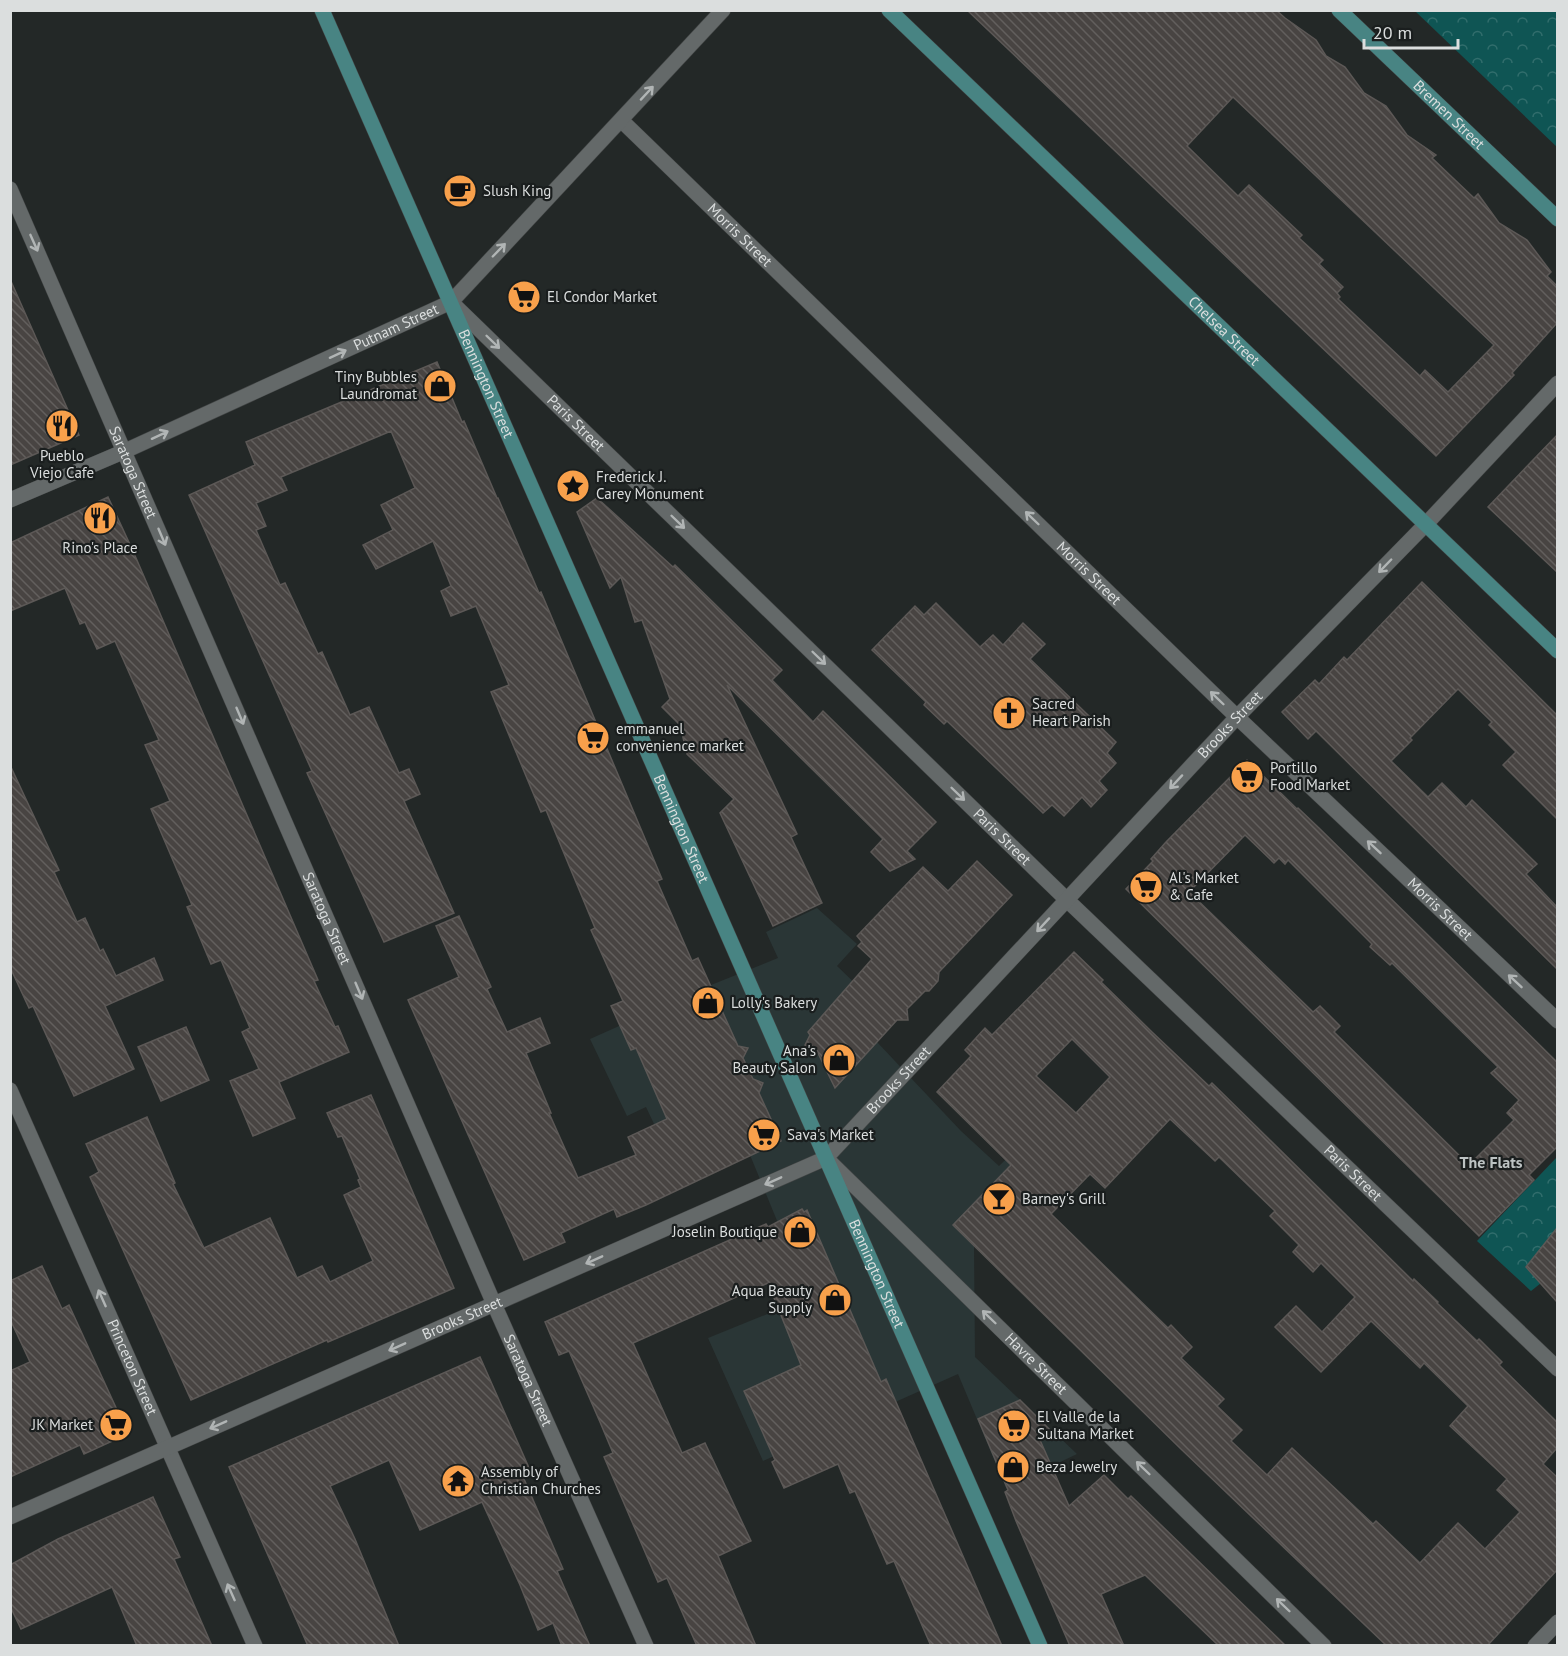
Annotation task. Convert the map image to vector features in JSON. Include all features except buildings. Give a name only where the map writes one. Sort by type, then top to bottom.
[{"type":"main road","name":"Bennington Street","points":[[322,10],[1040,1646]]},
{"type":"main road","name":"Chelsea Street","points":[[889,10],[1557,651]]},
{"type":"main road","name":"Bremen Street","points":[[1339,10],[1557,219]]},
{"type":"street","name":"Putnam Street","points":[[10,500],[125,451],[451,302],[723,10]]},
{"type":"street","name":"Morris Street","points":[[622,121],[1237,717],[1557,1021]]},
{"type":"street","name":"Saratoga Street","points":[[10,189],[494,1304],[646,1646]]},
{"type":"street","name":"Paris Street","points":[[451,302],[1066,900],[1557,1369]]},
{"type":"street","name":"Brooks Street","points":[[10,1517],[826,1158],[1237,717],[1426,524],[1557,383]]},
{"type":"street","name":"Princeton Street","points":[[10,1090],[255,1646]]},
{"type":"street","name":"Havre Street","points":[[826,1158],[1324,1646]]},
{"type":"street","points":[[1535,1646],[1557,1623]]},
{"type":"shaded area","points":[[817,908],[857,944],[837,966],[895,1022],[877,1042],[961,1131],[999,1166],[1042,1124],[974,1246],[975,1357],[1077,1454],[1006,1488],[958,1374],[763,1461],[708,1338],[787,1306],[778,1223],[750,1155],[663,1143],[646,1107],[627,1116],[590,1039],[778,958],[766,932]]},
{"type":"green space","points":[[1415,11],[1557,11],[1557,147]]},
{"type":"green space","points":[[1557,1157],[1557,1229],[1526,1267],[1541,1283],[1531,1291],[1477,1241]]},
{"type":"place","name":"Slush King","points":[[460,191]]},
{"type":"place","name":"El Condor Market","points":[[524,297]]},
{"type":"place","name":"Tiny Bubbles Laundromat","points":[[440,386]]},
{"type":"place","name":"Pueblo Viejo Cafe","points":[[62,426]]},
{"type":"place","name":"Frederick J. Carey Monument","points":[[573,486]]},
{"type":"place","name":"Rino's Place","points":[[100,518]]},
{"type":"place","name":"Sacred Heart Parish","points":[[1009,713]]},
{"type":"place","name":"emmanuel convenience market","points":[[593,738]]},
{"type":"place","name":"Portillo Food Market","points":[[1247,777]]},
{"type":"place","name":"Al's Market & Cafe","points":[[1146,887]]},
{"type":"place","name":"Lolly's Bakery","points":[[708,1003]]},
{"type":"place","name":"Ana's Beauty Salon","points":[[839,1060]]},
{"type":"place","name":"Sava's Market","points":[[764,1135]]},
{"type":"place","name":"Barney's Grill","points":[[999,1199]]},
{"type":"place","name":"Joselin Boutique","points":[[800,1232]]},
{"type":"place","name":"Aqua Beauty Supply","points":[[835,1300]]},
{"type":"place","name":"JK Market","points":[[116,1425]]},
{"type":"place","name":"El Valle de la Sultana Market","points":[[1014,1426]]},
{"type":"place","name":"Beza Jewelry","points":[[1013,1467]]},
{"type":"place","name":"Assembly of Christian Churches","points":[[458,1481]]},
{"type":"district","name":"The Flats","points":[[1491,1162]]}]
